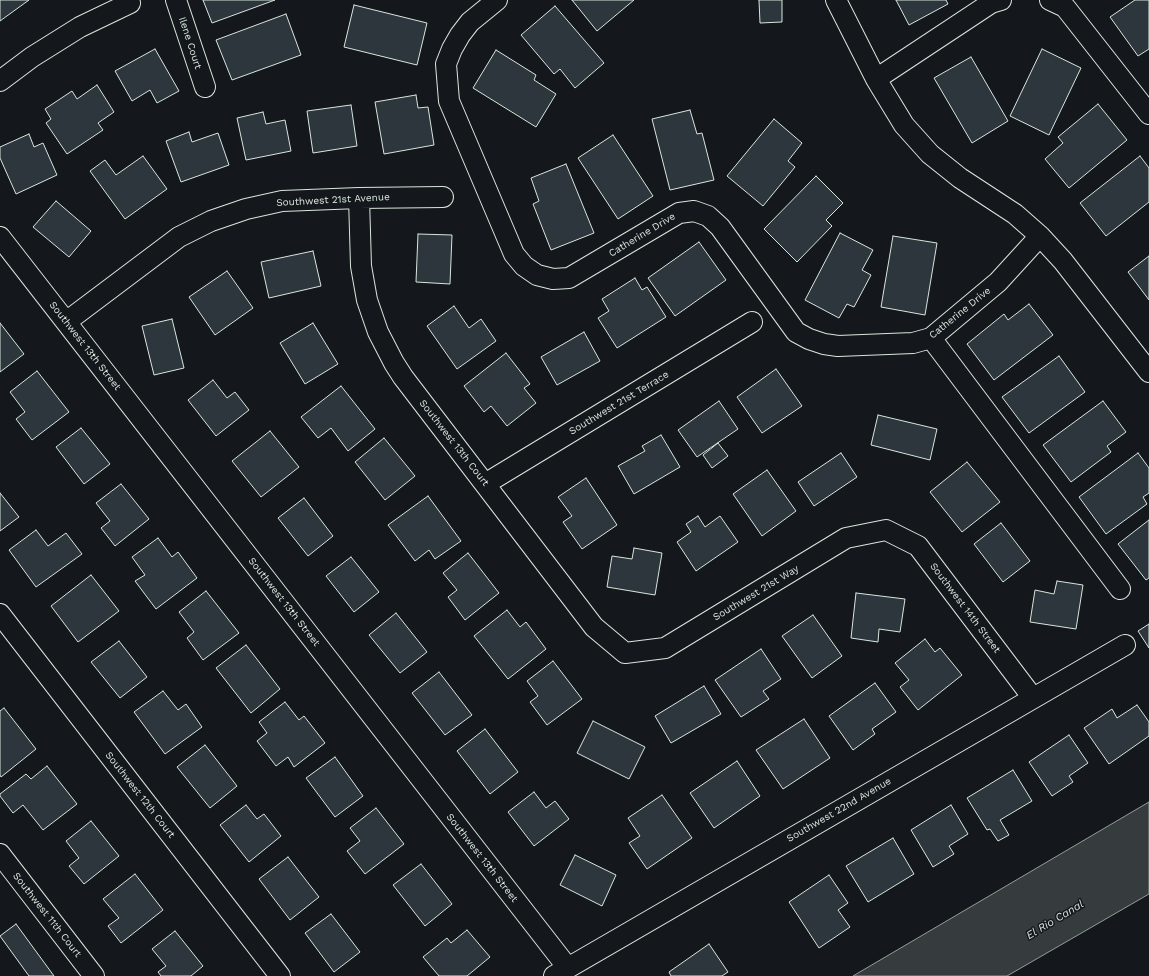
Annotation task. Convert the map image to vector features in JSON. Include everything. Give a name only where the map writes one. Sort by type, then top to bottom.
[{"type":"street","name":"Ilene Court","points":[[176,0],[204,87]]},
{"type":"street","name":"Catherine Drive","points":[[497,0],[470,22],[460,35],[446,64],[449,101],[514,254],[524,266],[537,275],[553,279],[569,278],[679,213],[694,211],[708,216],[720,227],[796,332],[809,339],[824,344],[838,346],[913,343],[931,338],[998,282],[1040,236]]},
{"type":"street","points":[[836,0],[876,79],[904,125],[930,154],[960,178],[1015,214],[1040,236],[1063,261],[1149,372]]},
{"type":"street","points":[[876,79],[991,4],[1001,0]]},
{"type":"street","points":[[1050,0],[1065,7],[1149,114]]},
{"type":"street","points":[[0,81],[32,57],[80,27],[130,3]]},
{"type":"street","name":"Southwest 21st Avenue","points":[[66,322],[179,237],[211,221],[246,209],[282,201],[442,197]]},
{"type":"street","name":"Southwest 13th Court","points":[[359,198],[361,266],[367,300],[378,332],[394,363],[403,377],[594,627],[625,653]]},
{"type":"street","name":"Southwest 13th Street","points":[[0,236],[561,972]]},
{"type":"street","name":"Southwest 21st Terrace","points":[[486,484],[752,322]]},
{"type":"street","points":[[931,338],[1120,590]]},
{"type":"street","name":"Southwest 21st Way","points":[[625,653],[665,648],[846,538],[886,530]]},
{"type":"street","name":"Southwest 14th Street","points":[[886,530],[918,546],[1033,698]]},
{"type":"street","name":"Southwest 12th Court","points":[[0,614],[280,976]]},
{"type":"street","name":"Southwest 22nd Avenue","points":[[561,972],[1125,644]]},
{"type":"street","name":"Southwest 11th Court","points":[[0,854],[94,976]]},
{"type":"water","name":"El Rio Canal","points":[[1149,802],[1149,894],[1007,976],[853,976]]},
{"type":"building","points":[[0,0],[29,0],[0,21]]},
{"type":"building","points":[[203,0],[275,0],[212,23]]},
{"type":"building","points":[[572,0],[634,0],[597,31]]},
{"type":"building","points":[[759,0],[782,0],[782,22],[760,23]]},
{"type":"building","points":[[896,0],[946,0],[948,4],[909,25]]},
{"type":"building","points":[[1135,0],[1149,0],[1149,49],[1138,56],[1110,17]]},
{"type":"building","points":[[354,5],[427,23],[417,65],[344,47]]},
{"type":"building","points":[[555,6],[604,63],[575,88],[560,69],[554,74],[521,35]]},
{"type":"building","points":[[286,14],[301,55],[232,80],[216,40]]},
{"type":"building","points":[[155,49],[179,91],[157,103],[150,90],[132,101],[115,71]]},
{"type":"building","points":[[1042,49],[1081,68],[1049,135],[1010,116]]},
{"type":"building","points":[[496,50],[536,75],[534,80],[556,94],[536,127],[473,88]]},
{"type":"building","points":[[971,57],[1008,121],[972,143],[934,78]]},
{"type":"building","points":[[97,85],[114,112],[98,123],[103,130],[67,154],[46,123],[51,119],[45,109],[72,91],[77,99]]},
{"type":"building","points":[[416,95],[418,108],[428,107],[434,145],[384,154],[375,102]]},
{"type":"building","points":[[1098,104],[1127,140],[1069,188],[1045,159],[1063,143],[1058,137]]},
{"type":"building","points":[[351,105],[357,146],[313,153],[307,111]]},
{"type":"building","points":[[690,110],[697,134],[702,133],[714,180],[670,190],[652,119]]},
{"type":"building","points":[[263,112],[266,124],[285,120],[291,151],[246,160],[237,118]]},
{"type":"building","points":[[774,119],[802,143],[788,161],[795,167],[763,206],[727,176]]},
{"type":"building","points":[[189,132],[192,142],[218,133],[229,165],[181,182],[166,141]]},
{"type":"building","points":[[29,134],[34,147],[43,143],[57,175],[16,194],[0,158],[0,147]]},
{"type":"building","points":[[613,135],[653,196],[618,219],[578,158]]},
{"type":"building","points":[[143,156],[167,189],[125,219],[90,171],[105,160],[116,175]]},
{"type":"building","points":[[1140,156],[1149,168],[1149,202],[1106,236],[1080,203]]},
{"type":"building","points":[[566,164],[594,233],[551,250],[533,204],[539,201],[531,178]]},
{"type":"building","points":[[816,176],[843,203],[826,220],[832,226],[797,262],[764,229]]},
{"type":"building","points":[[56,201],[91,231],[69,257],[33,227]]},
{"type":"building","points":[[840,233],[873,250],[862,270],[871,275],[854,307],[847,304],[839,318],[805,300]]},
{"type":"building","points":[[418,234],[452,235],[450,284],[416,282]]},
{"type":"building","points":[[893,236],[937,243],[925,315],[881,307]]},
{"type":"building","points":[[699,242],[726,280],[675,316],[648,278]]},
{"type":"building","points":[[313,251],[321,286],[269,298],[261,262]]},
{"type":"building","points":[[1149,256],[1149,300],[1128,272]]},
{"type":"building","points":[[227,271],[253,308],[215,335],[189,297]]},
{"type":"building","points":[[635,278],[642,290],[647,287],[666,317],[617,348],[598,318],[609,311],[602,299]]},
{"type":"building","points":[[1029,304],[1053,335],[994,380],[967,344],[1004,314],[1008,320]]},
{"type":"building","points":[[454,306],[469,328],[481,319],[496,341],[457,369],[427,326]]},
{"type":"building","points":[[172,319],[184,368],[154,375],[142,326]]},
{"type":"building","points":[[0,323],[24,354],[0,372]]},
{"type":"building","points":[[313,323],[338,364],[305,384],[280,343]]},
{"type":"building","points":[[584,332],[600,361],[557,385],[541,357]]},
{"type":"building","points":[[506,353],[530,384],[524,388],[536,403],[507,426],[491,406],[484,412],[464,386]]},
{"type":"building","points":[[1059,356],[1085,392],[1029,433],[1002,397]]},
{"type":"building","points":[[776,369],[802,406],[762,433],[737,397]]},
{"type":"building","points":[[37,371],[69,412],[32,440],[16,419],[25,412],[10,392]]},
{"type":"building","points":[[213,380],[227,398],[235,392],[249,410],[216,436],[188,400]]},
{"type":"building","points":[[341,386],[375,429],[348,451],[331,428],[318,438],[301,417]]},
{"type":"building","points":[[719,401],[738,429],[697,457],[678,430]]},
{"type":"building","points":[[1103,401],[1126,432],[1107,446],[1111,452],[1071,482],[1043,445]]},
{"type":"building","points":[[878,415],[937,429],[930,460],[871,445]]},
{"type":"building","points":[[81,428],[110,464],[84,484],[56,447]]},
{"type":"building","points":[[270,431],[299,467],[261,497],[232,461]]},
{"type":"building","points":[[661,435],[680,467],[634,494],[618,466],[645,451],[642,446]]},
{"type":"building","points":[[384,438],[415,476],[385,500],[355,462]]},
{"type":"building","points":[[718,443],[728,456],[712,468],[703,455]]},
{"type":"building","points":[[841,453],[857,477],[814,506],[798,482]]},
{"type":"building","points":[[1138,453],[1149,468],[1149,493],[1143,497],[1147,504],[1106,534],[1079,497]]},
{"type":"building","points":[[967,462],[1000,502],[962,532],[930,492]]},
{"type":"building","points":[[767,470],[796,511],[762,536],[733,494]]},
{"type":"building","points":[[586,478],[617,525],[582,549],[563,522],[572,516],[558,497]]},
{"type":"building","points":[[121,484],[149,519],[115,546],[101,528],[110,521],[96,503]]},
{"type":"building","points":[[0,493],[19,517],[0,531]]},
{"type":"building","points":[[428,496],[461,541],[435,559],[429,550],[415,561],[388,525]]},
{"type":"building","points":[[304,498],[333,536],[308,556],[278,518]]},
{"type":"building","points":[[698,516],[705,527],[720,516],[738,542],[696,571],[677,542],[691,532],[686,524]]},
{"type":"building","points":[[1149,520],[1149,578],[1146,580],[1118,544]]},
{"type":"building","points":[[1001,523],[1030,561],[1003,582],[974,544]]},
{"type":"building","points":[[36,530],[48,546],[66,533],[82,554],[36,587],[9,550]]},
{"type":"building","points":[[158,538],[172,557],[178,552],[197,578],[156,609],[135,581],[145,575],[132,557]]},
{"type":"building","points":[[634,548],[662,553],[655,595],[607,587],[612,556],[632,559]]},
{"type":"building","points":[[468,553],[499,593],[465,620],[448,597],[457,590],[443,573]]},
{"type":"building","points":[[351,557],[379,592],[354,612],[326,576]]},
{"type":"building","points":[[91,575],[119,611],[78,642],[51,606]]},
{"type":"building","points":[[1057,581],[1083,585],[1076,629],[1030,622],[1035,590],[1054,594]]},
{"type":"building","points":[[206,591],[239,633],[203,660],[187,638],[194,632],[179,612]]},
{"type":"building","points":[[856,593],[905,599],[900,632],[879,629],[878,642],[851,638]]},
{"type":"building","points":[[507,610],[520,627],[526,622],[546,649],[508,679],[474,636]]},
{"type":"building","points":[[396,613],[427,652],[400,673],[369,635]]},
{"type":"building","points":[[813,615],[842,656],[812,678],[782,636]]},
{"type":"building","points":[[1149,624],[1149,648],[1138,631]]},
{"type":"building","points":[[925,639],[935,652],[940,648],[962,675],[918,710],[900,687],[909,680],[895,663]]},
{"type":"building","points":[[119,641],[147,677],[120,698],[91,662]]},
{"type":"building","points":[[246,645],[280,689],[251,713],[216,668]]},
{"type":"building","points":[[761,649],[781,679],[763,691],[769,699],[741,717],[715,680]]},
{"type":"building","points":[[553,661],[582,699],[547,725],[530,702],[538,696],[527,681]]},
{"type":"building","points":[[439,672],[472,715],[445,735],[412,693]]},
{"type":"building","points":[[875,683],[896,712],[872,729],[875,734],[853,750],[829,716]]},
{"type":"building","points":[[704,686],[721,714],[671,743],[655,716]]},
{"type":"building","points":[[163,691],[178,710],[186,704],[202,727],[165,754],[134,712]]},
{"type":"building","points":[[285,702],[299,720],[304,716],[325,743],[294,767],[288,757],[276,766],[257,741],[267,733],[259,722]]},
{"type":"building","points":[[1137,705],[1149,722],[1149,736],[1109,764],[1084,728],[1112,709],[1117,718]]},
{"type":"building","points":[[4,708],[36,749],[1,777],[0,711]]},
{"type":"building","points":[[804,719],[830,758],[783,789],[756,750]]},
{"type":"building","points":[[593,721],[645,747],[629,779],[577,753]]},
{"type":"building","points":[[485,729],[518,772],[490,794],[457,751]]},
{"type":"building","points":[[1069,735],[1088,763],[1069,776],[1073,782],[1052,796],[1029,762]]},
{"type":"building","points":[[205,745],[237,786],[210,808],[177,767]]},
{"type":"building","points":[[335,757],[363,796],[335,817],[306,778]]},
{"type":"building","points":[[737,761],[760,796],[714,828],[690,793]]},
{"type":"building","points":[[47,766],[77,804],[43,830],[23,805],[13,813],[0,794],[26,774],[31,779]]},
{"type":"building","points":[[1013,770],[1032,801],[1000,820],[1009,835],[998,841],[990,829],[987,830],[967,798]]},
{"type":"building","points":[[534,792],[546,808],[555,801],[569,819],[534,846],[508,812]]},
{"type":"building","points":[[662,795],[692,838],[647,869],[629,843],[640,836],[628,818]]},
{"type":"building","points":[[246,805],[257,819],[264,814],[281,836],[249,862],[220,825]]},
{"type":"building","points":[[951,805],[968,834],[949,846],[954,854],[933,867],[911,830]]},
{"type":"building","points":[[376,808],[404,844],[365,874],[347,851],[360,841],[350,828]]},
{"type":"building","points":[[91,821],[119,856],[84,884],[69,866],[79,858],[66,841]]},
{"type":"building","points":[[893,838],[914,874],[868,902],[846,866]]},
{"type":"building","points":[[575,855],[616,875],[602,906],[560,885]]},
{"type":"building","points":[[288,857],[319,897],[290,920],[259,879]]},
{"type":"building","points":[[421,864],[452,904],[425,926],[393,885]]},
{"type":"building","points":[[135,874],[163,910],[121,943],[108,926],[119,918],[103,899]]},
{"type":"building","points":[[829,875],[848,903],[838,910],[850,927],[819,948],[789,902]]},
{"type":"building","points":[[331,914],[360,952],[334,972],[305,933]]},
{"type":"building","points":[[16,924],[54,976],[29,976],[0,936]]},
{"type":"building","points":[[467,930],[490,957],[467,976],[439,976],[423,957],[447,938],[451,943]]},
{"type":"building","points":[[175,931],[203,966],[191,976],[161,976],[158,972],[166,966],[152,949]]},
{"type":"building","points":[[709,944],[728,972],[722,976],[671,976],[669,972]]}]
